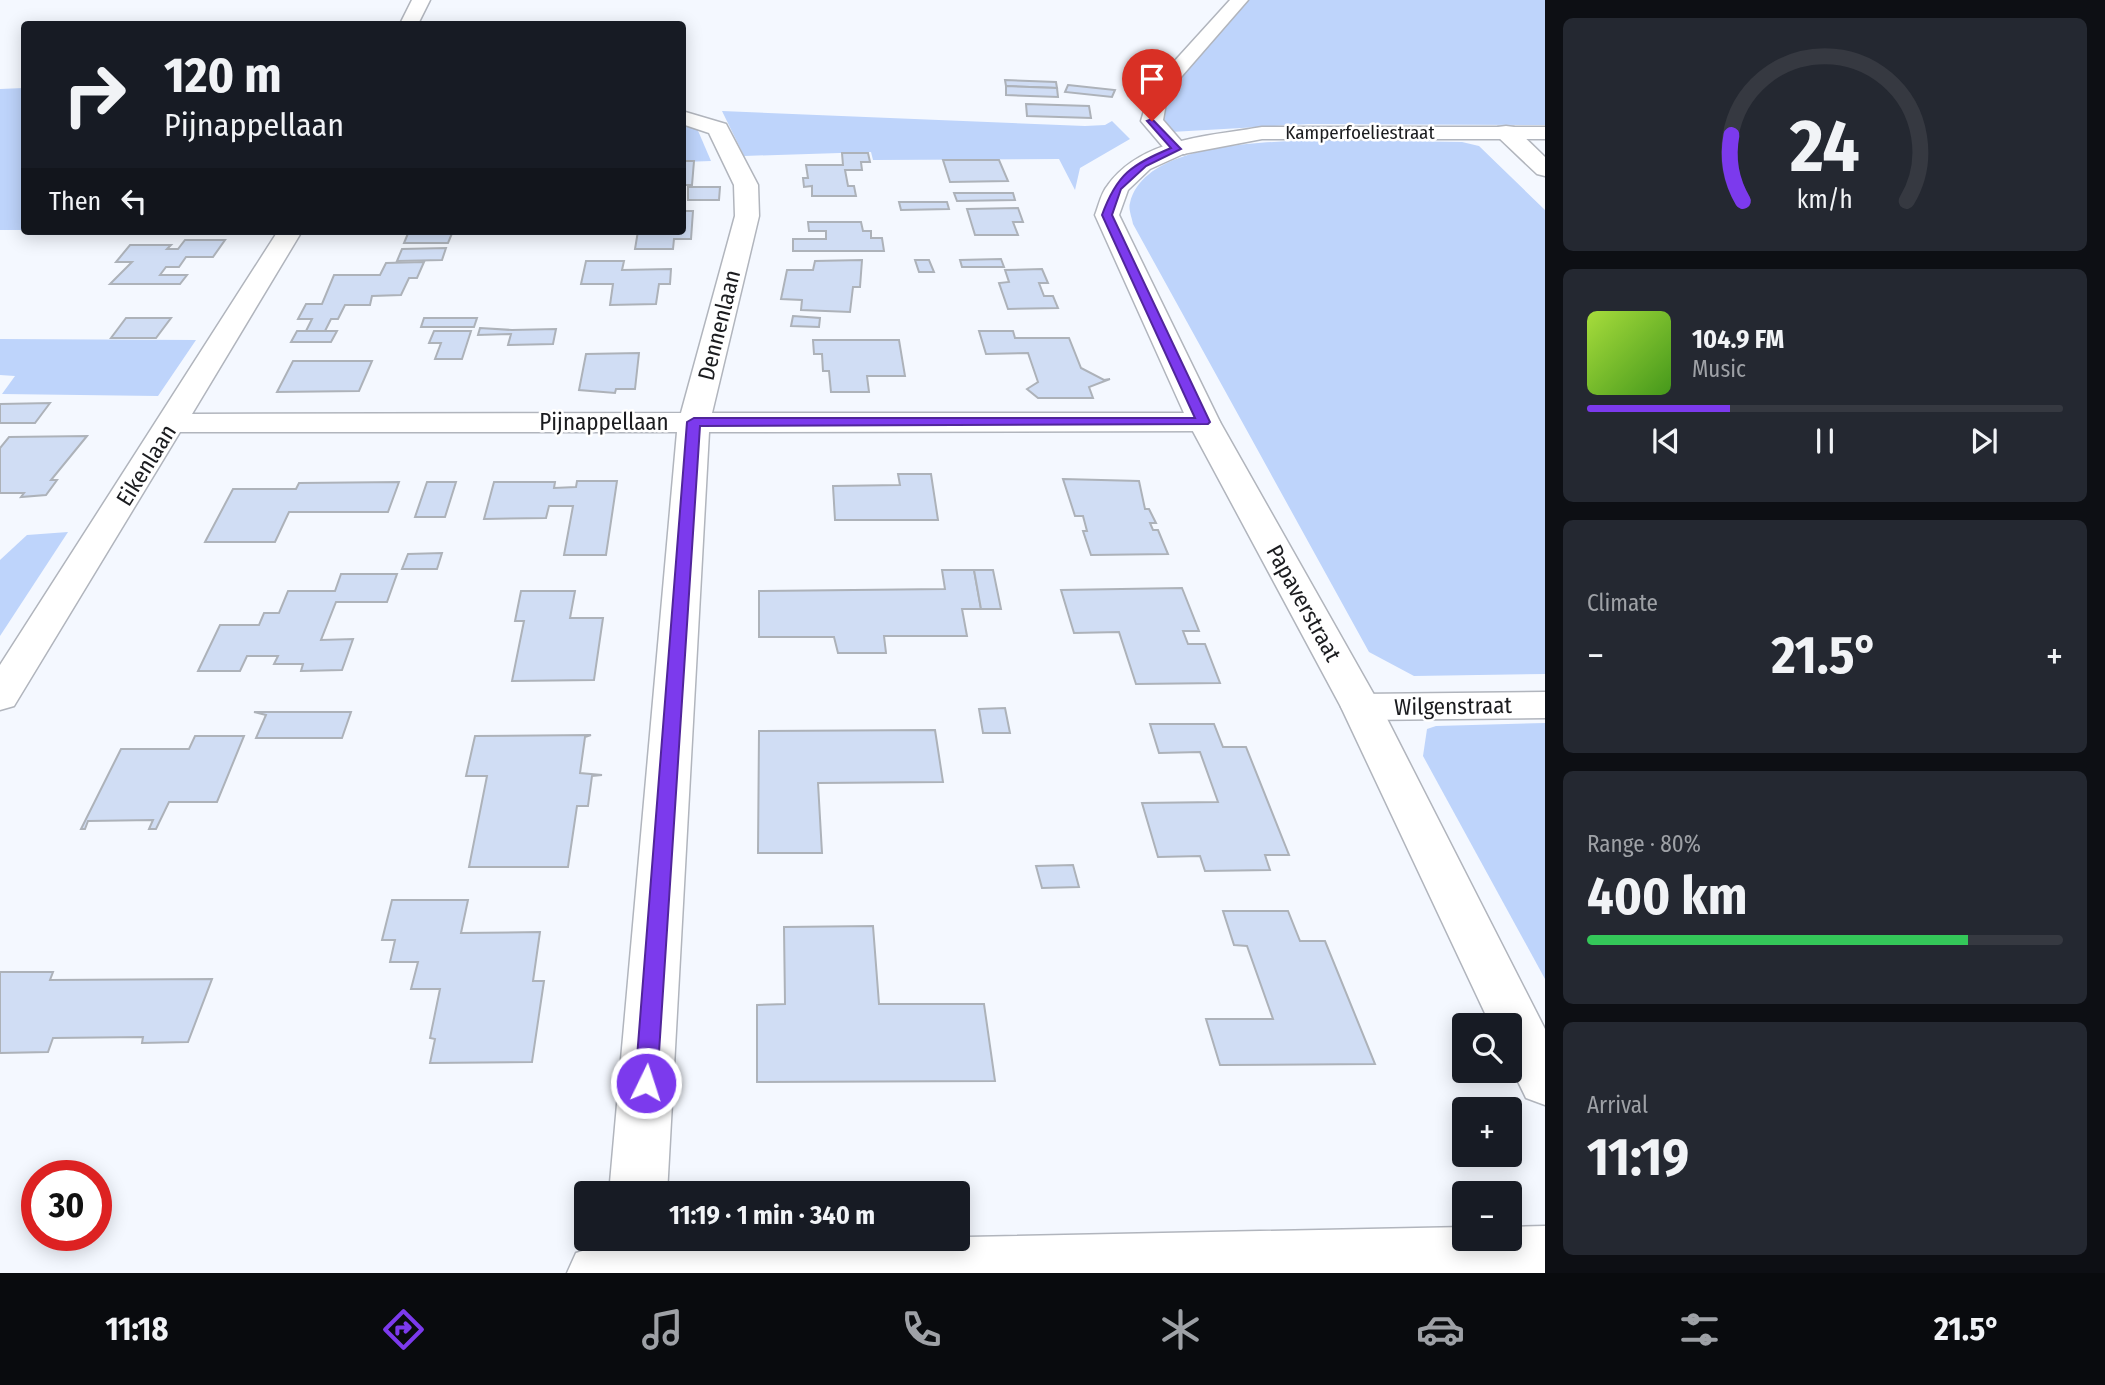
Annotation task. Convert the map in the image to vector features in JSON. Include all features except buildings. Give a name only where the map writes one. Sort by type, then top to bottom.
[{"type":"street","points":[[410,21],[421,0]]},
{"type":"street","points":[[1177,149],[1152,121],[1158,91],[1239,0]]},
{"type":"street","name":"Dennenlaan","points":[[639,1181],[694,422],[747,216],[746,185],[719,129],[686,118]]},
{"type":"street","points":[[1506,132],[1545,169]]},
{"type":"street","name":"Kamperfoeliestraat","points":[[1177,149],[1262,133],[1545,133]]},
{"type":"street","name":"Papaverstraat","points":[[1177,149],[1142,164],[1117,188],[1107,215],[1204,422],[1361,707],[1545,1083]]},
{"type":"street","name":"Eikenlaan","points":[[0,697],[288,235]]},
{"type":"street","name":"Pijnappellaan","points":[[173,423],[1204,422]]},
{"type":"street","name":"Wilgenstraat","points":[[1361,707],[1545,705]]},
{"type":"street","points":[[633,1273],[634,1251]]},
{"type":"street","points":[[597,1273],[1545,1254]]},
{"type":"shaded area","points":[[1248,0],[1545,0],[1545,125],[1309,124],[1171,132],[1150,108]]},
{"type":"shaded area","points":[[21,88],[21,230],[0,230],[0,89]]},
{"type":"shaded area","points":[[722,111],[1085,126],[1105,125],[1112,121],[1130,139],[1080,168],[1075,190],[1059,159],[873,160],[871,152],[744,156]]},
{"type":"shaded area","points":[[686,124],[696,126],[711,161],[686,162]]},
{"type":"shaded area","points":[[1325,140],[1462,142],[1479,146],[1545,210],[1545,674],[1414,676],[1369,652],[1133,224],[1130,203],[1141,182],[1160,167],[1185,156],[1245,144]]},
{"type":"shaded area","points":[[0,339],[196,340],[158,396],[2,394],[15,376],[0,375]]},
{"type":"shaded area","points":[[68,532],[0,636],[0,560],[27,535]]},
{"type":"shaded area","points":[[1545,723],[1545,979],[1423,756],[1427,729],[1436,726]]},
{"type":"route","points":[[646,1083],[694,422],[1204,422],[1107,215],[1117,188],[1142,164],[1177,149],[1152,121]]}]
